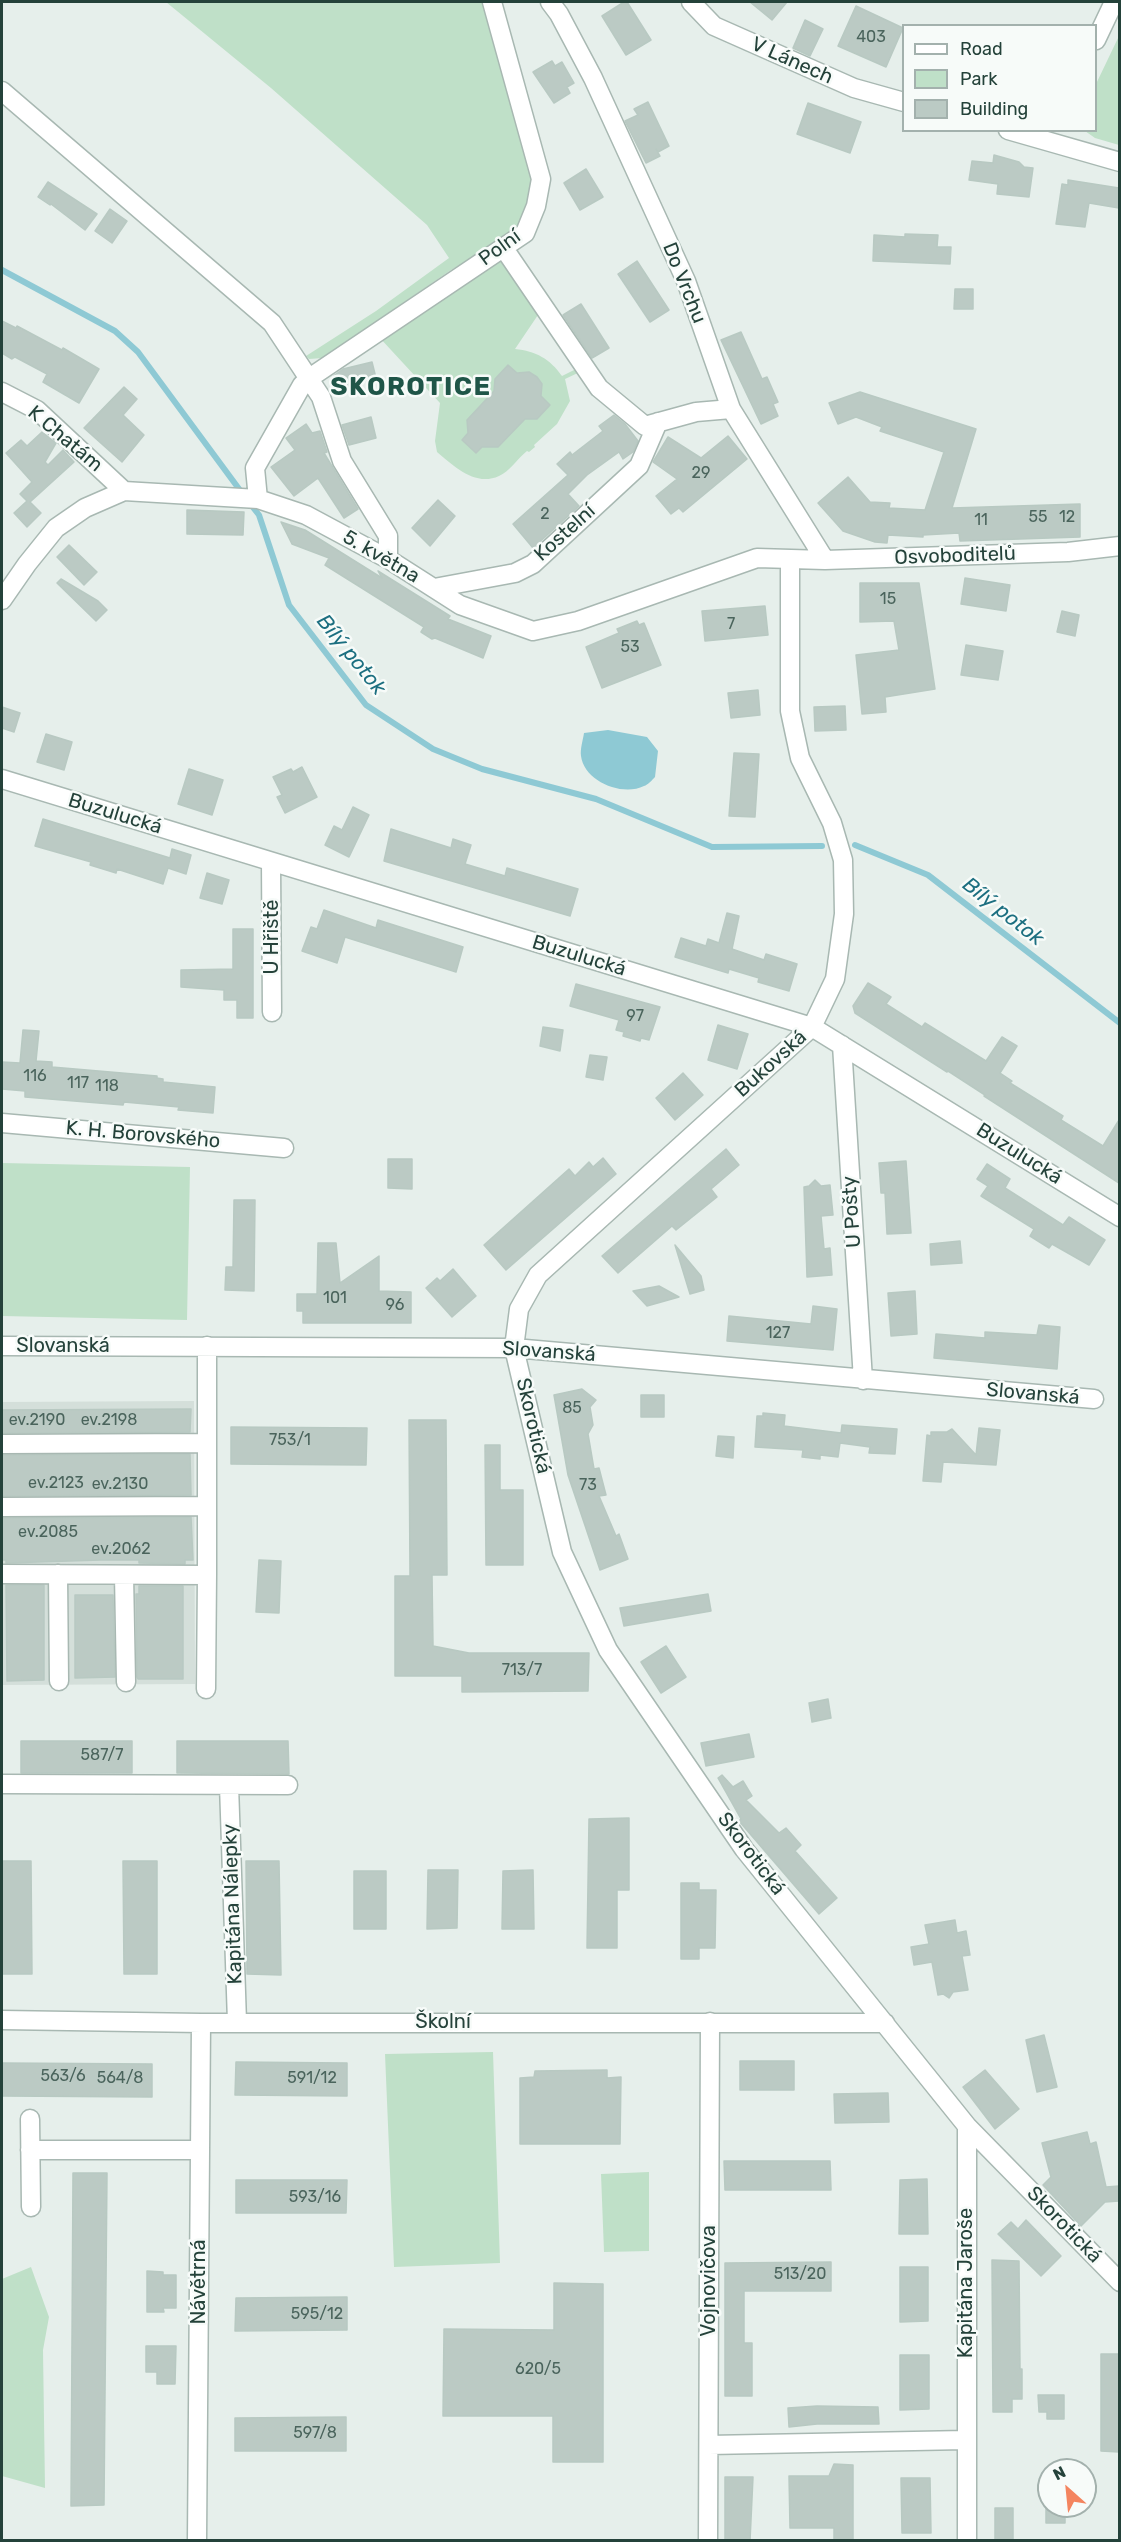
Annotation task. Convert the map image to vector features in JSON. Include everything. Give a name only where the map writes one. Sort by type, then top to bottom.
[{"type":"street","name":"Polní","points":[[257,499],[255,468],[302,385],[308,379],[525,233],[536,206],[541,179],[492,2]]},
{"type":"street","name":"Do Vrchu","points":[[550,2],[559,14],[593,78],[686,281],[731,409],[825,560]]},
{"type":"street","name":"V Lánech","points":[[691,2],[714,26],[854,88],[902,102]]},
{"type":"street","points":[[1097,36],[1114,2]]},
{"type":"street","points":[[2,91],[272,323],[321,397],[342,461],[388,536],[388,559]]},
{"type":"street","points":[[1022,132],[1049,136],[1119,162]]},
{"type":"street","points":[[503,247],[599,388],[645,426],[696,412],[731,409]]},
{"type":"street","name":"K Chatám","points":[[2,392],[38,410],[124,490]]},
{"type":"street","name":"Kostelní","points":[[434,588],[515,573],[532,564],[639,466],[658,422]]},
{"type":"street","name":"5. května","points":[[2,600],[56,528],[85,508],[124,490],[257,499],[306,515],[388,559],[460,605],[533,631],[578,621],[757,558],[790,561]]},
{"type":"street","name":"Osvoboditelů","points":[[790,561],[1068,552],[1119,546]]},
{"type":"street","name":"Bukovská","points":[[514,1348],[519,1309],[538,1275],[812,1027],[835,979],[844,914],[843,860],[832,823],[800,758],[790,711],[790,561]]},
{"type":"street","name":"Buzulucká","points":[[2,778],[812,1027],[1119,1217]]},
{"type":"street","name":"U Hřiště","points":[[272,862],[272,1012]]},
{"type":"street","name":"U Pošty","points":[[842,1045],[862,1380]]},
{"type":"street","name":"K. H. Borovského","points":[[2,1123],[284,1148]]},
{"type":"street","name":"Slovanská","points":[[2,1346],[514,1348],[1094,1399]]},
{"type":"street","points":[[206,1689],[207,1346]]},
{"type":"street","name":"Skorotická","points":[[514,1348],[562,1552],[608,1650],[744,1848],[967,2126],[1119,2282]]},
{"type":"street","points":[[2,1444],[206,1443]]},
{"type":"street","points":[[2,1507],[206,1506]]},
{"type":"street","points":[[2,1574],[207,1575]]},
{"type":"street","points":[[58,1574],[59,1681]]},
{"type":"street","points":[[124,1575],[126,1682]]},
{"type":"street","points":[[2,1784],[288,1785]]},
{"type":"street","name":"Kapitána Nálepky","points":[[229,1785],[237,2022]]},
{"type":"street","name":"Školní","points":[[2,2020],[201,2023],[885,2023]]},
{"type":"street","name":"Vojnovičova","points":[[708,2541],[710,2022]]},
{"type":"street","name":"Návětrná","points":[[197,2541],[201,2023]]},
{"type":"street","points":[[30,2119],[31,2207]]},
{"type":"street","name":"Kapitána Jaroše","points":[[967,2126],[965,2440],[967,2541]]},
{"type":"street","points":[[30,2150],[200,2150]]},
{"type":"street","points":[[709,2445],[965,2440]]},
{"type":"shaded area","points":[[194,1401],[195,1684],[2,1685],[2,1402]]},
{"type":"green space","points":[[166,2],[486,2],[533,182],[532,205],[517,232],[451,270],[323,358],[309,359],[306,356],[376,311],[449,258],[427,225],[271,88]]},
{"type":"green space","points":[[1119,36],[1119,145],[1095,138],[1086,132],[1097,132],[1097,82]]},
{"type":"green space","points":[[502,254],[540,312],[515,349],[542,357],[562,376],[578,368],[582,371],[565,379],[570,401],[557,424],[534,445],[535,447],[527,451],[503,474],[490,479],[482,479],[465,473],[437,452],[435,441],[440,403],[379,337]]},
{"type":"green space","points":[[2,1163],[190,1167],[187,1320],[2,1316]]},
{"type":"green space","points":[[493,2052],[500,2263],[394,2267],[385,2054]]},
{"type":"green space","points":[[649,2172],[649,2251],[604,2252],[601,2174]]},
{"type":"green space","points":[[31,2267],[49,2317],[43,2350],[45,2488],[2,2476],[2,2279]]},
{"type":"water","points":[[608,730],[647,737],[658,751],[655,777],[647,785],[635,789],[615,788],[589,773],[581,756],[584,733]]},
{"type":"building","points":[[627,2],[651,40],[626,55],[602,16]]},
{"type":"building","points":[[750,2],[787,2],[772,20]]},
{"type":"building","points":[[856,6],[902,28],[886,67],[838,46]]},
{"type":"building","points":[[805,20],[823,29],[810,56],[793,48]]},
{"type":"building","points":[[552,61],[555,66],[562,62],[574,83],[567,87],[570,93],[554,103],[533,72]]},
{"type":"building","points":[[648,102],[669,146],[658,152],[656,149],[660,156],[646,163],[625,121],[638,115],[634,109]]},
{"type":"building","points":[[808,103],[861,122],[850,153],[797,134]]},
{"type":"building","points":[[994,155],[1019,162],[1024,167],[1033,168],[1029,197],[997,194],[998,184],[969,180],[972,161],[993,163]]},
{"type":"building","points":[[586,169],[603,197],[580,210],[564,183]]},
{"type":"building","points":[[1068,180],[1119,188],[1119,208],[1089,203],[1085,227],[1056,224],[1062,184],[1068,185]]},
{"type":"building","points":[[48,182],[97,214],[85,230],[38,197]]},
{"type":"building","points":[[110,209],[127,221],[112,243],[95,231]]},
{"type":"building","points":[[905,234],[938,235],[937,247],[951,247],[950,264],[873,261],[874,235],[905,237]]},
{"type":"building","points":[[637,261],[669,310],[650,322],[618,274]]},
{"type":"building","points":[[955,289],[973,289],[973,309],[954,309]]},
{"type":"building","points":[[581,304],[609,348],[592,358],[563,315]]},
{"type":"building","points":[[2,321],[16,328],[17,326],[62,350],[63,348],[99,369],[79,403],[43,382],[47,374],[15,357],[12,359],[2,353]]},
{"type":"building","points":[[741,332],[762,379],[767,377],[778,402],[773,404],[778,416],[761,424],[721,340]]},
{"type":"building","points":[[372,362],[376,378],[361,382],[362,388],[336,394],[332,377],[343,369]]},
{"type":"building","points":[[508,365],[517,373],[529,372],[537,377],[542,384],[541,396],[550,405],[537,419],[525,419],[498,447],[482,447],[476,453],[462,440],[468,433],[467,420],[494,391],[495,379]]},
{"type":"building","points":[[124,387],[137,399],[123,415],[144,435],[122,462],[84,428]]},
{"type":"building","points":[[860,392],[976,429],[952,508],[1080,504],[1080,537],[960,541],[959,533],[923,535],[923,537],[888,535],[887,543],[875,542],[843,531],[818,503],[848,477],[870,502],[890,503],[889,508],[925,510],[944,452],[880,431],[882,427],[856,417],[838,424],[829,403]]},
{"type":"building","points":[[614,415],[625,424],[638,441],[633,452],[623,459],[619,452],[587,475],[568,494],[579,506],[533,548],[513,524],[568,475],[557,464],[570,452],[572,455],[603,431],[599,426]]},
{"type":"building","points":[[371,417],[376,438],[349,445],[342,425]]},
{"type":"building","points":[[306,424],[312,433],[320,431],[327,452],[324,453],[358,509],[344,518],[318,478],[294,496],[271,467],[295,450],[286,438]]},
{"type":"building","points":[[42,432],[56,443],[45,462],[48,465],[63,450],[74,462],[30,502],[41,513],[27,527],[14,513],[27,501],[20,494],[32,482],[6,453],[21,440],[27,446]]},
{"type":"building","points":[[728,436],[747,459],[683,512],[679,508],[671,514],[656,496],[677,479],[653,462],[668,437],[701,458]]},
{"type":"building","points":[[438,500],[455,516],[430,546],[412,528]]},
{"type":"building","points":[[187,510],[244,512],[243,535],[187,534]]},
{"type":"building","points":[[281,522],[305,530],[382,578],[378,571],[450,616],[448,619],[491,636],[483,658],[435,638],[432,639],[421,632],[424,627],[325,565],[329,558],[292,544]]},
{"type":"building","points":[[69,545],[97,572],[84,585],[57,557]]},
{"type":"building","points":[[965,578],[1010,585],[1006,611],[961,604]]},
{"type":"building","points":[[61,579],[98,601],[107,610],[96,621],[57,583]]},
{"type":"building","points":[[860,583],[919,583],[935,689],[885,697],[886,712],[862,714],[856,655],[899,650],[894,621],[860,622]]},
{"type":"building","points":[[765,606],[768,635],[705,641],[702,611]]},
{"type":"building","points":[[1062,611],[1079,615],[1075,636],[1057,632]]},
{"type":"building","points":[[637,621],[639,625],[644,623],[661,665],[602,688],[586,647],[619,633],[617,629]]},
{"type":"building","points":[[966,645],[1003,651],[998,680],[961,675]]},
{"type":"building","points":[[758,690],[760,715],[731,718],[728,693]]},
{"type":"building","points":[[845,706],[846,730],[815,731],[814,707]]},
{"type":"building","points":[[2,707],[20,713],[14,732],[2,728]]},
{"type":"building","points":[[46,734],[72,742],[64,770],[37,762]]},
{"type":"building","points":[[734,753],[759,754],[755,817],[729,816]]},
{"type":"building","points":[[302,767],[317,797],[285,813],[277,797],[282,795],[273,777]]},
{"type":"building","points":[[189,769],[223,780],[212,815],[178,804]]},
{"type":"building","points":[[353,807],[369,815],[349,857],[325,845],[334,826],[342,830]]},
{"type":"building","points":[[43,819],[170,858],[172,849],[191,855],[186,874],[168,868],[163,884],[117,869],[116,873],[90,865],[91,862],[35,846]]},
{"type":"building","points":[[391,829],[451,848],[453,839],[471,845],[465,864],[505,876],[507,868],[578,889],[570,916],[384,861]]},
{"type":"building","points":[[207,873],[229,880],[222,904],[200,898]]},
{"type":"building","points":[[324,910],[376,928],[378,920],[463,947],[456,972],[345,937],[337,963],[302,951],[311,927],[317,929]]},
{"type":"building","points":[[727,913],[739,916],[732,949],[764,960],[766,954],[797,964],[789,991],[758,982],[759,978],[729,969],[728,973],[675,957],[681,938],[706,946],[708,939],[719,943]]},
{"type":"building","points":[[233,929],[253,929],[253,1018],[237,1018],[237,1000],[224,1000],[224,990],[181,987],[181,970],[233,969]]},
{"type":"building","points":[[868,983],[891,997],[886,1004],[922,1027],[925,1023],[986,1061],[1002,1037],[1017,1046],[1000,1073],[1012,1081],[1010,1083],[1063,1116],[1061,1120],[1103,1146],[1119,1120],[1119,1183],[855,1013],[853,1006]]},
{"type":"building","points":[[576,984],[660,1007],[649,1040],[641,1038],[640,1041],[623,1036],[624,1032],[616,1030],[619,1020],[570,1006]]},
{"type":"building","points":[[718,1025],[748,1034],[737,1069],[708,1060]]},
{"type":"building","points":[[543,1027],[563,1030],[560,1051],[540,1046]]},
{"type":"building","points":[[23,1030],[39,1031],[36,1061],[52,1062],[52,1067],[157,1076],[163,1079],[163,1082],[215,1087],[213,1113],[124,1102],[123,1105],[25,1097],[25,1091],[2,1089],[2,1062],[20,1063]]},
{"type":"building","points":[[590,1055],[607,1057],[603,1080],[586,1077]]},
{"type":"building","points":[[683,1073],[703,1095],[675,1120],[656,1098]]},
{"type":"building","points":[[726,1149],[739,1165],[711,1189],[717,1197],[676,1230],[672,1226],[618,1273],[602,1256]]},
{"type":"building","points":[[603,1158],[616,1174],[506,1270],[484,1245],[569,1169],[575,1176],[589,1162],[593,1167]]},
{"type":"building","points":[[388,1159],[412,1159],[412,1189],[388,1188]]},
{"type":"building","points":[[906,1161],[911,1233],[887,1234],[885,1193],[881,1193],[879,1163]]},
{"type":"building","points":[[987,1164],[1010,1179],[1005,1188],[1063,1225],[1069,1217],[1105,1240],[1089,1265],[1052,1244],[1049,1248],[1030,1236],[1034,1229],[981,1196],[988,1186],[977,1179]]},
{"type":"building","points":[[815,1180],[821,1186],[830,1185],[833,1215],[821,1216],[824,1249],[830,1248],[832,1275],[807,1277],[804,1187],[809,1186]]},
{"type":"building","points":[[234,1200],[255,1200],[254,1291],[225,1290],[226,1267],[233,1267]]},
{"type":"building","points":[[960,1241],[962,1263],[931,1265],[930,1244]]},
{"type":"building","points":[[318,1243],[336,1243],[340,1283],[379,1256],[379,1291],[411,1292],[411,1323],[303,1323],[303,1311],[297,1311],[297,1294],[317,1294]]},
{"type":"building","points":[[675,1245],[701,1276],[704,1290],[690,1294]]},
{"type":"building","points":[[453,1269],[476,1296],[452,1317],[426,1288],[437,1278],[440,1281]]},
{"type":"building","points":[[659,1286],[679,1297],[647,1306],[633,1291]]},
{"type":"building","points":[[915,1291],[917,1334],[891,1336],[888,1293]]},
{"type":"building","points":[[813,1306],[837,1309],[833,1350],[727,1341],[729,1316],[811,1324]]},
{"type":"building","points":[[1039,1325],[1060,1327],[1057,1369],[934,1358],[936,1334],[985,1338],[985,1332],[1037,1335]]},
{"type":"building","points":[[582,1389],[596,1400],[590,1407],[593,1425],[588,1434],[594,1469],[599,1468],[606,1495],[599,1496],[616,1536],[619,1534],[628,1559],[600,1570],[568,1475],[554,1395]]},
{"type":"building","points":[[641,1395],[664,1395],[664,1417],[641,1417]]},
{"type":"building","points":[[191,1409],[190,1432],[2,1433],[2,1410]]},
{"type":"building","points":[[763,1413],[785,1415],[784,1426],[841,1433],[842,1425],[897,1429],[895,1454],[869,1453],[870,1447],[840,1443],[838,1457],[820,1455],[820,1459],[802,1457],[803,1450],[755,1447],[757,1416],[763,1416]]},
{"type":"building","points":[[409,1420],[446,1420],[447,1575],[432,1575],[433,1646],[469,1653],[589,1653],[588,1691],[462,1692],[462,1676],[395,1676],[395,1576],[410,1576]]},
{"type":"building","points":[[231,1427],[367,1428],[366,1465],[231,1464]]},
{"type":"building","points":[[979,1428],[1000,1430],[996,1465],[943,1462],[941,1482],[923,1481],[927,1435],[931,1436],[931,1432],[947,1432],[952,1429],[976,1455]]},
{"type":"building","points":[[718,1436],[734,1437],[733,1458],[716,1456]]},
{"type":"building","points":[[485,1445],[500,1445],[500,1490],[523,1490],[523,1565],[486,1565]]},
{"type":"building","points":[[190,1454],[191,1495],[2,1496],[2,1455]]},
{"type":"building","points":[[191,1517],[193,1560],[185,1560],[185,1564],[139,1563],[139,1560],[6,1563],[6,1560],[2,1560],[2,1518]]},
{"type":"building","points":[[259,1560],[281,1561],[279,1613],[256,1612]]},
{"type":"building","points":[[6,1585],[44,1585],[44,1680],[7,1681]]},
{"type":"building","points":[[139,1586],[183,1586],[183,1679],[138,1679],[137,1677],[136,1594],[139,1594]]},
{"type":"building","points":[[708,1594],[711,1611],[624,1626],[620,1608]]},
{"type":"building","points":[[75,1595],[113,1595],[115,1677],[75,1678]]},
{"type":"building","points":[[666,1646],[686,1677],[661,1693],[641,1662]]},
{"type":"building","points":[[828,1699],[831,1718],[812,1722],[809,1703]]},
{"type":"building","points":[[749,1734],[754,1757],[706,1766],[701,1743]]},
{"type":"building","points":[[21,1741],[132,1741],[132,1773],[21,1773]]},
{"type":"building","points":[[177,1741],[288,1741],[289,1774],[177,1773]]},
{"type":"building","points":[[722,1775],[733,1787],[743,1781],[752,1796],[746,1800],[779,1833],[786,1828],[801,1845],[795,1851],[837,1898],[819,1914],[739,1821],[741,1819],[718,1778]]},
{"type":"building","points":[[629,1818],[629,1890],[617,1890],[617,1948],[587,1948],[589,1819]]},
{"type":"building","points":[[2,1861],[31,1861],[32,1974],[2,1974]]},
{"type":"building","points":[[123,1861],[157,1861],[157,1974],[124,1974]]},
{"type":"building","points":[[246,1861],[279,1861],[281,1975],[247,1974]]},
{"type":"building","points":[[428,1870],[458,1870],[457,1928],[427,1929]]},
{"type":"building","points":[[533,1870],[534,1929],[502,1929],[503,1871]]},
{"type":"building","points":[[354,1871],[386,1871],[386,1929],[354,1929]]},
{"type":"building","points":[[681,1883],[699,1883],[699,1890],[716,1890],[715,1948],[699,1948],[699,1959],[681,1959]]},
{"type":"building","points":[[955,1920],[957,1933],[966,1931],[970,1955],[962,1956],[968,1990],[953,1992],[949,1998],[943,1994],[938,1995],[932,1962],[914,1965],[911,1947],[929,1944],[925,1925]]},
{"type":"building","points":[[1044,2035],[1057,2087],[1037,2092],[1026,2040]]},
{"type":"building","points":[[740,2061],[794,2061],[794,2090],[740,2090]]},
{"type":"building","points":[[236,2062],[347,2063],[347,2096],[235,2095]]},
{"type":"building","points":[[2,2063],[152,2064],[152,2097],[2,2096]]},
{"type":"building","points":[[607,2070],[607,2078],[621,2077],[620,2144],[520,2144],[520,2078],[534,2077],[535,2071]]},
{"type":"building","points":[[985,2070],[1019,2109],[995,2129],[963,2087]]},
{"type":"building","points":[[888,2093],[889,2122],[835,2123],[834,2094]]},
{"type":"building","points":[[1087,2132],[1090,2144],[1096,2142],[1106,2187],[1119,2186],[1119,2201],[1105,2202],[1081,2226],[1043,2185],[1051,2177],[1042,2143]]},
{"type":"building","points":[[724,2161],[830,2161],[831,2190],[725,2190]]},
{"type":"building","points":[[73,2173],[107,2173],[104,2505],[71,2506]]},
{"type":"building","points":[[927,2179],[928,2234],[899,2234],[900,2180]]},
{"type":"building","points":[[236,2180],[347,2180],[346,2213],[236,2213]]},
{"type":"building","points":[[1026,2220],[1061,2256],[1041,2276],[998,2234],[1011,2222],[1018,2229]]},
{"type":"building","points":[[992,2260],[1019,2261],[1022,2399],[1012,2399],[1012,2412],[993,2412]]},
{"type":"building","points":[[831,2262],[831,2291],[744,2291],[744,2343],[752,2343],[752,2396],[725,2396],[725,2263]]},
{"type":"building","points":[[900,2267],[928,2267],[928,2321],[900,2322]]},
{"type":"building","points":[[147,2271],[176,2275],[176,2308],[163,2308],[164,2312],[147,2312]]},
{"type":"building","points":[[554,2283],[603,2284],[603,2462],[553,2462],[553,2416],[443,2416],[444,2329],[554,2330]]},
{"type":"building","points":[[347,2297],[347,2330],[235,2331],[236,2298]]},
{"type":"building","points":[[146,2346],[176,2346],[175,2384],[157,2384],[157,2372],[146,2372]]},
{"type":"building","points":[[1101,2354],[1119,2354],[1119,2452],[1101,2451]]},
{"type":"building","points":[[900,2355],[929,2355],[929,2409],[900,2410]]},
{"type":"building","points":[[1038,2395],[1064,2395],[1064,2419],[1047,2419],[1047,2412],[1039,2412]]},
{"type":"building","points":[[878,2407],[879,2424],[817,2424],[789,2427],[788,2408]]},
{"type":"building","points":[[346,2417],[346,2451],[235,2451],[235,2418]]},
{"type":"building","points":[[834,2464],[853,2465],[853,2541],[834,2541],[834,2528],[790,2528],[789,2476],[829,2476]]},
{"type":"building","points":[[725,2477],[753,2477],[750,2541],[725,2541]]},
{"type":"building","points":[[901,2478],[930,2478],[931,2533],[902,2533]]},
{"type":"building","points":[[995,2508],[1013,2508],[1013,2541],[995,2541]]},
{"type":"building","points":[[1046,2518],[1065,2518],[1065,2523],[1046,2523]]},
{"type":"waterway","name":"Bílý potok","points":[[2,270],[115,331],[138,352],[242,493]]},
{"type":"waterway","name":"Bílý potok","points":[[248,501],[259,515],[289,605],[366,705],[433,749],[482,769],[596,799],[712,847],[822,846]]},
{"type":"waterway","name":"Bílý potok","points":[[855,845],[928,875],[1120,1023]]},
{"type":"district","name":"SKOROTICE","points":[[411,387]]}]
